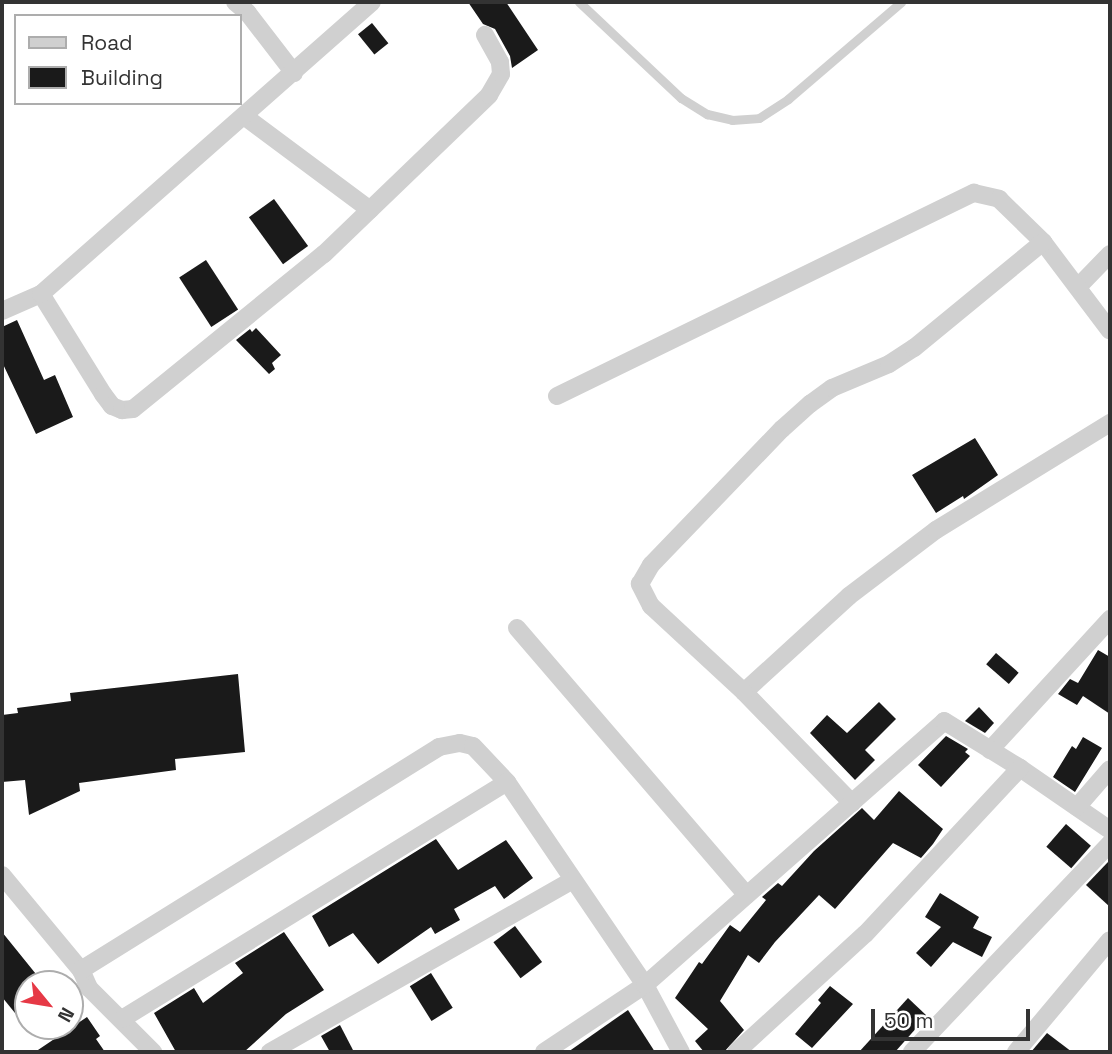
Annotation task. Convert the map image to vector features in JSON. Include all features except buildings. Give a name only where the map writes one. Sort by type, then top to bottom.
[{"type":"street","points":[[235,2],[247,12],[293,73]]},
{"type":"street","points":[[2,311],[41,294],[372,2]]},
{"type":"street","points":[[41,294],[108,400],[122,410],[132,409],[324,254],[497,85],[501,74],[500,62],[485,35]]},
{"type":"street","points":[[244,116],[369,210]]},
{"type":"street","points":[[557,397],[974,193],[999,200],[1043,242],[1110,331]]},
{"type":"street","points":[[852,803],[744,692],[652,606],[642,593],[640,584],[643,576],[782,429],[810,404],[832,388],[889,364],[914,348],[1043,242]]},
{"type":"street","points":[[1078,287],[1110,254]]},
{"type":"street","points":[[744,692],[849,596],[936,530],[1110,423]]},
{"type":"street","points":[[990,750],[1110,619]]},
{"type":"street","points":[[517,628],[747,895]]},
{"type":"street","points":[[544,1052],[645,985],[944,721],[1020,768],[1110,830]]},
{"type":"street","points":[[5,884],[81,970],[439,747],[460,743],[473,746],[507,782],[645,985],[681,1052]]},
{"type":"street","points":[[736,1052],[865,934],[1020,768]]},
{"type":"street","points":[[1077,807],[1110,769]]},
{"type":"street","points":[[122,1018],[507,782]]},
{"type":"street","points":[[912,1052],[1110,843]]},
{"type":"street","points":[[270,1052],[573,880]]},
{"type":"street","points":[[1016,1052],[1110,940]]},
{"type":"street","points":[[84,977],[89,988],[122,1018],[153,1052]]},
{"type":"lane","points":[[579,2],[681,98],[707,114],[732,120],[759,118],[788,100],[901,2]]}]
